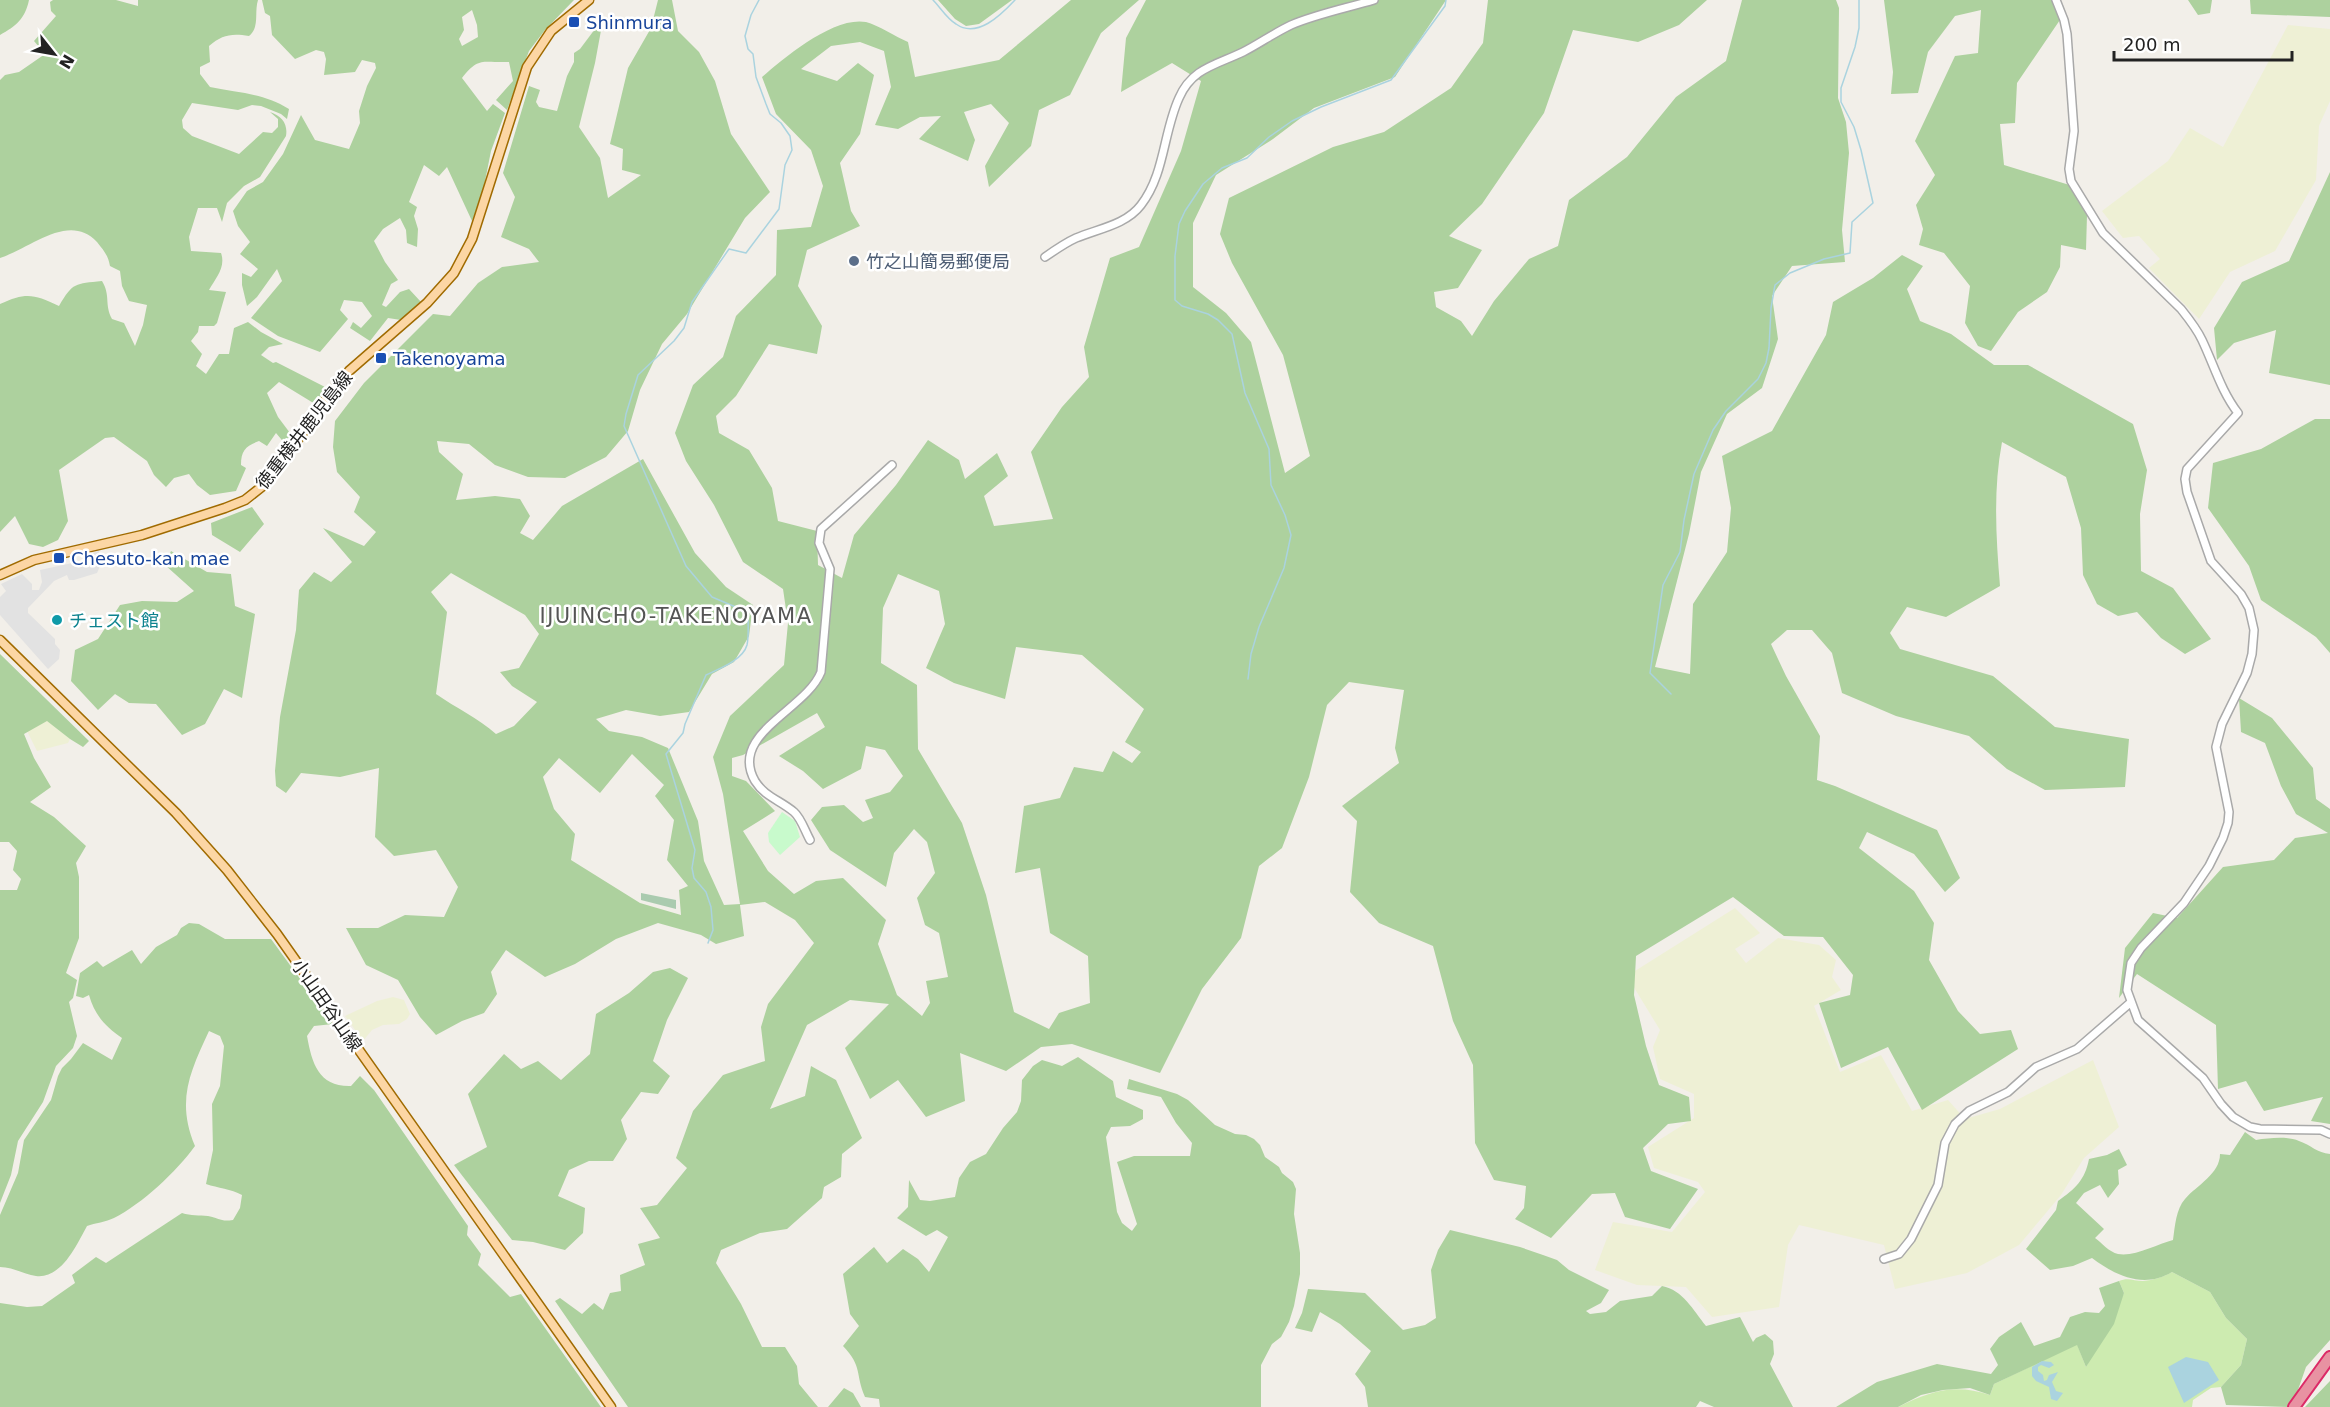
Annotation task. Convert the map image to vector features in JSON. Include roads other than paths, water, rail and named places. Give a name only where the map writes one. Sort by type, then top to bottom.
[{"type":"highway","points":[[2294,1407],[2330,1357]]},
{"type":"main road","name":"徳重横井鹿児島線","points":[[0,575],[34,560],[142,535],[225,508],[245,500],[268,481],[331,392],[349,371],[427,303],[454,273],[472,239],[527,67],[551,31],[589,0]]},
{"type":"main road","name":"小山田谷山線","points":[[0,640],[176,813],[243,889],[610,1407]]},
{"type":"street","points":[[1045,257],[1076,238],[1126,218],[1141,206],[1154,184],[1179,98],[1190,79],[1203,69],[1244,52],[1291,25],[1374,0]]},
{"type":"street","points":[[2056,0],[2067,34],[2074,131],[2071,181],[2103,233],[2191,321],[2201,338],[2228,400],[2238,413],[2187,469],[2185,479],[2187,492],[2211,561],[2241,594],[2249,608],[2254,630],[2252,654],[2247,673],[2225,718],[2216,747],[2229,812],[2228,823],[2209,866],[2190,894],[2179,909],[2141,948],[2132,963],[2127,990],[2130,1003],[2138,1020],[2203,1078],[2233,1117],[2250,1127],[2260,1129],[2321,1130],[2330,1134]]},
{"type":"street","points":[[810,840],[794,812],[768,796],[757,783],[751,772],[750,751],[755,740],[817,682],[820,672],[830,569],[819,543],[821,529],[892,465]]},
{"type":"street","points":[[1884,1260],[1899,1254],[1911,1239],[1938,1185],[1945,1143],[1955,1124],[1970,1111],[2008,1092],[2036,1067],[2077,1049],[2130,1003]]},
{"type":"water","points":[[2186,1357],[2208,1362],[2219,1380],[2184,1403],[2168,1367]]},
{"type":"water","points":[[2042,1361],[2051,1362],[2054,1365],[2049,1368],[2041,1365],[2038,1367],[2044,1381],[2049,1375],[2058,1372],[2052,1382],[2056,1391],[2063,1393],[2057,1401],[2051,1399],[2049,1387],[2036,1381],[2032,1376],[2032,1367]]},
{"type":"waterway","points":[[708,943],[713,930],[711,907],[706,892],[694,878],[692,868],[695,850],[666,754],[683,733],[706,675],[730,663],[745,650],[748,638],[748,616],[738,608],[712,597],[686,566],[624,426],[638,375],[674,341],[684,328],[692,302],[729,249],[746,253],[779,209],[785,165],[792,150],[790,136],[781,123],[770,114],[756,77],[753,54],[748,49],[745,36],[751,15],[759,0]]},
{"type":"waterway","points":[[933,0],[953,22],[964,28],[972,29],[996,18],[1015,0]]},
{"type":"waterway","points":[[1248,679],[1251,654],[1259,627],[1284,568],[1291,535],[1285,515],[1271,485],[1269,449],[1245,393],[1232,334],[1208,314],[1182,306],[1175,300],[1175,256],[1179,224],[1203,184],[1222,168],[1247,158],[1269,137],[1292,121],[1321,107],[1391,80],[1445,6],[1446,0]]},
{"type":"waterway","points":[[1671,694],[1650,673],[1663,585],[1680,552],[1694,474],[1713,430],[1726,411],[1758,379],[1766,363],[1775,285],[1790,273],[1824,259],[1850,253],[1852,222],[1873,203],[1854,127],[1841,102],[1841,88],[1859,28],[1859,0]]},
{"type":"place","name":"Shinmura","points":[[574,22]]},
{"type":"place","name":"竹之山簡易郵便局","points":[[854,261]]},
{"type":"place","name":"Takenoyama","points":[[381,358]]},
{"type":"place","name":"Chesuto-kan mae","points":[[59,558]]},
{"type":"place","name":"チェスト館","points":[[57,620]]},
{"type":"district","name":"IJUINCHO-TAKENOYAMA","points":[[676,616]]}]
